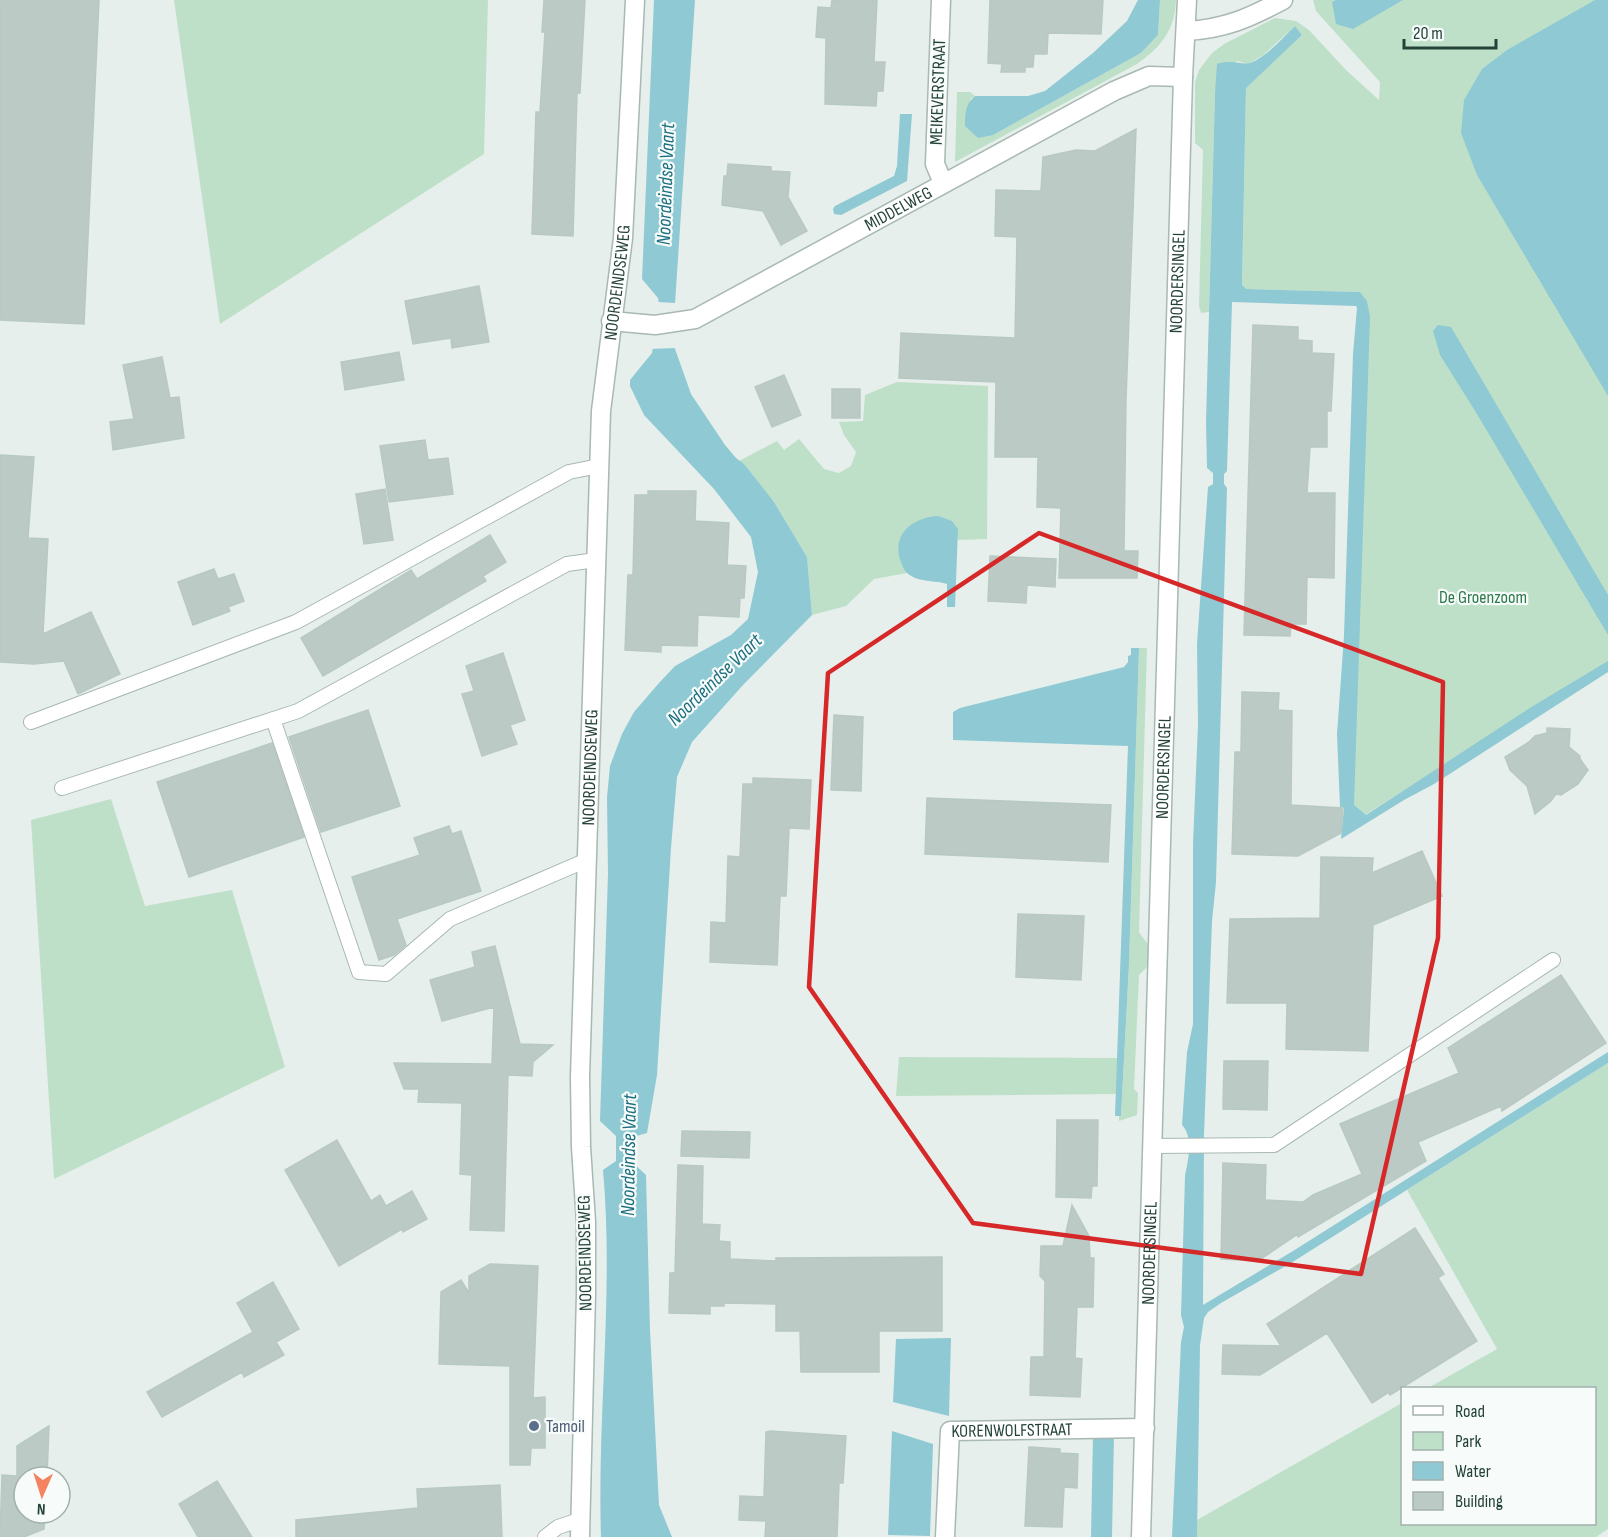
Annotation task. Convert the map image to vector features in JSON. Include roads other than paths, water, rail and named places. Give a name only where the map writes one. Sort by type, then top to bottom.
[{"type":"street","name":"NOORDEINDSEWEG","points":[[580,1528],[586,1222],[581,1147],[580,1077],[599,466],[601,411],[623,238],[635,0]]},
{"type":"street","name":"MEIKEVERSTRAAT","points":[[941,0],[935,164],[943,183]]},
{"type":"street","name":"NOORDERSINGEL","points":[[1141,1537],[1187,0]]},
{"type":"street","points":[[1186,31],[1212,29],[1236,22],[1283,0]]},
{"type":"street","name":"MIDDELWEG","points":[[611,321],[655,325],[695,319],[1133,82],[1149,76],[1183,76]]},
{"type":"street","name":"KORENWOLFSTRAAT","points":[[945,1537],[950,1431],[1145,1428]]},
{"type":"lane","points":[[31,723],[296,622],[569,472],[599,466]]},
{"type":"lane","points":[[62,788],[298,711],[567,564],[596,560]]},
{"type":"lane","points":[[273,719],[359,972],[386,974],[450,919],[587,860]]},
{"type":"lane","points":[[1153,1146],[1274,1145],[1553,960]]},
{"type":"lane","points":[[545,1537],[558,1527],[580,1528]]},
{"type":"water","name":"Noordeindse Vaart","points":[[654,0],[695,0],[674,346],[691,394],[725,445],[744,464],[774,502],[807,557],[812,615],[743,685],[692,742],[677,777],[657,1075],[647,1133],[633,1137],[631,1161],[646,1175],[650,1330],[659,1505],[672,1537],[601,1537],[601,1445],[607,1262],[603,1170],[616,1161],[616,1136],[600,1121],[608,874],[607,797],[610,766],[622,734],[634,712],[659,683],[675,666],[731,635],[748,619],[758,572],[751,537],[714,489],[644,415],[630,386],[630,380],[652,353],[659,303],[658,298],[642,279]]},
{"type":"water","points":[[1138,0],[1160,0],[1158,35],[1141,53],[993,135],[978,138],[965,126],[967,106],[975,96],[1028,96],[1045,91],[1093,53],[1127,21]]},
{"type":"water","points":[[1336,0],[1403,0],[1353,29],[1336,24],[1332,2]]},
{"type":"water","points":[[1595,0],[1608,0],[1608,396],[1477,175],[1461,133],[1464,100],[1482,69],[1507,50]]},
{"type":"water","points":[[1295,26],[1302,35],[1246,88],[1242,285],[1246,289],[1360,292],[1367,301],[1370,317],[1354,805],[1366,815],[1533,706],[1608,661],[1608,672],[1434,784],[1341,839],[1344,808],[1340,807],[1337,734],[1344,636],[1353,354],[1357,308],[1356,306],[1232,302],[1227,471],[1224,474],[1224,484],[1227,488],[1216,882],[1212,921],[1204,1135],[1203,1305],[1293,1251],[1608,1052],[1608,1063],[1291,1263],[1208,1312],[1204,1318],[1200,1345],[1197,1537],[1172,1537],[1181,1342],[1184,1327],[1181,1315],[1185,1176],[1189,1149],[1188,1136],[1182,1125],[1187,1052],[1193,1024],[1193,844],[1198,724],[1197,644],[1208,487],[1213,484],[1213,473],[1207,468],[1206,422],[1217,64],[1250,63],[1268,52]]},
{"type":"water","points":[[900,114],[912,114],[907,181],[841,215],[834,214],[835,206],[894,176],[897,166]]},
{"type":"water","points":[[1438,325],[1451,327],[1608,595],[1608,635],[1440,355],[1433,331]]},
{"type":"water","points":[[938,516],[952,521],[958,529],[955,607],[947,607],[947,584],[912,576],[904,570],[899,556],[900,539],[908,527],[922,519]]},
{"type":"water","points":[[1131,648],[1139,648],[1129,964],[1121,1116],[1115,1116],[1128,746],[953,740],[953,712],[960,708],[1124,667],[1128,662],[1128,656],[1131,655]]},
{"type":"water","points":[[951,1338],[949,1416],[893,1402],[896,1339]]},
{"type":"water","points":[[892,1431],[933,1444],[930,1536],[888,1535]]},
{"type":"water","points":[[1093,1434],[1114,1435],[1112,1537],[1091,1537]]},
{"type":"place","name":"Tamoil","points":[[534,1426]]},
{"type":"park label","name":"De Groenzoom","points":[[1483,597]]}]
